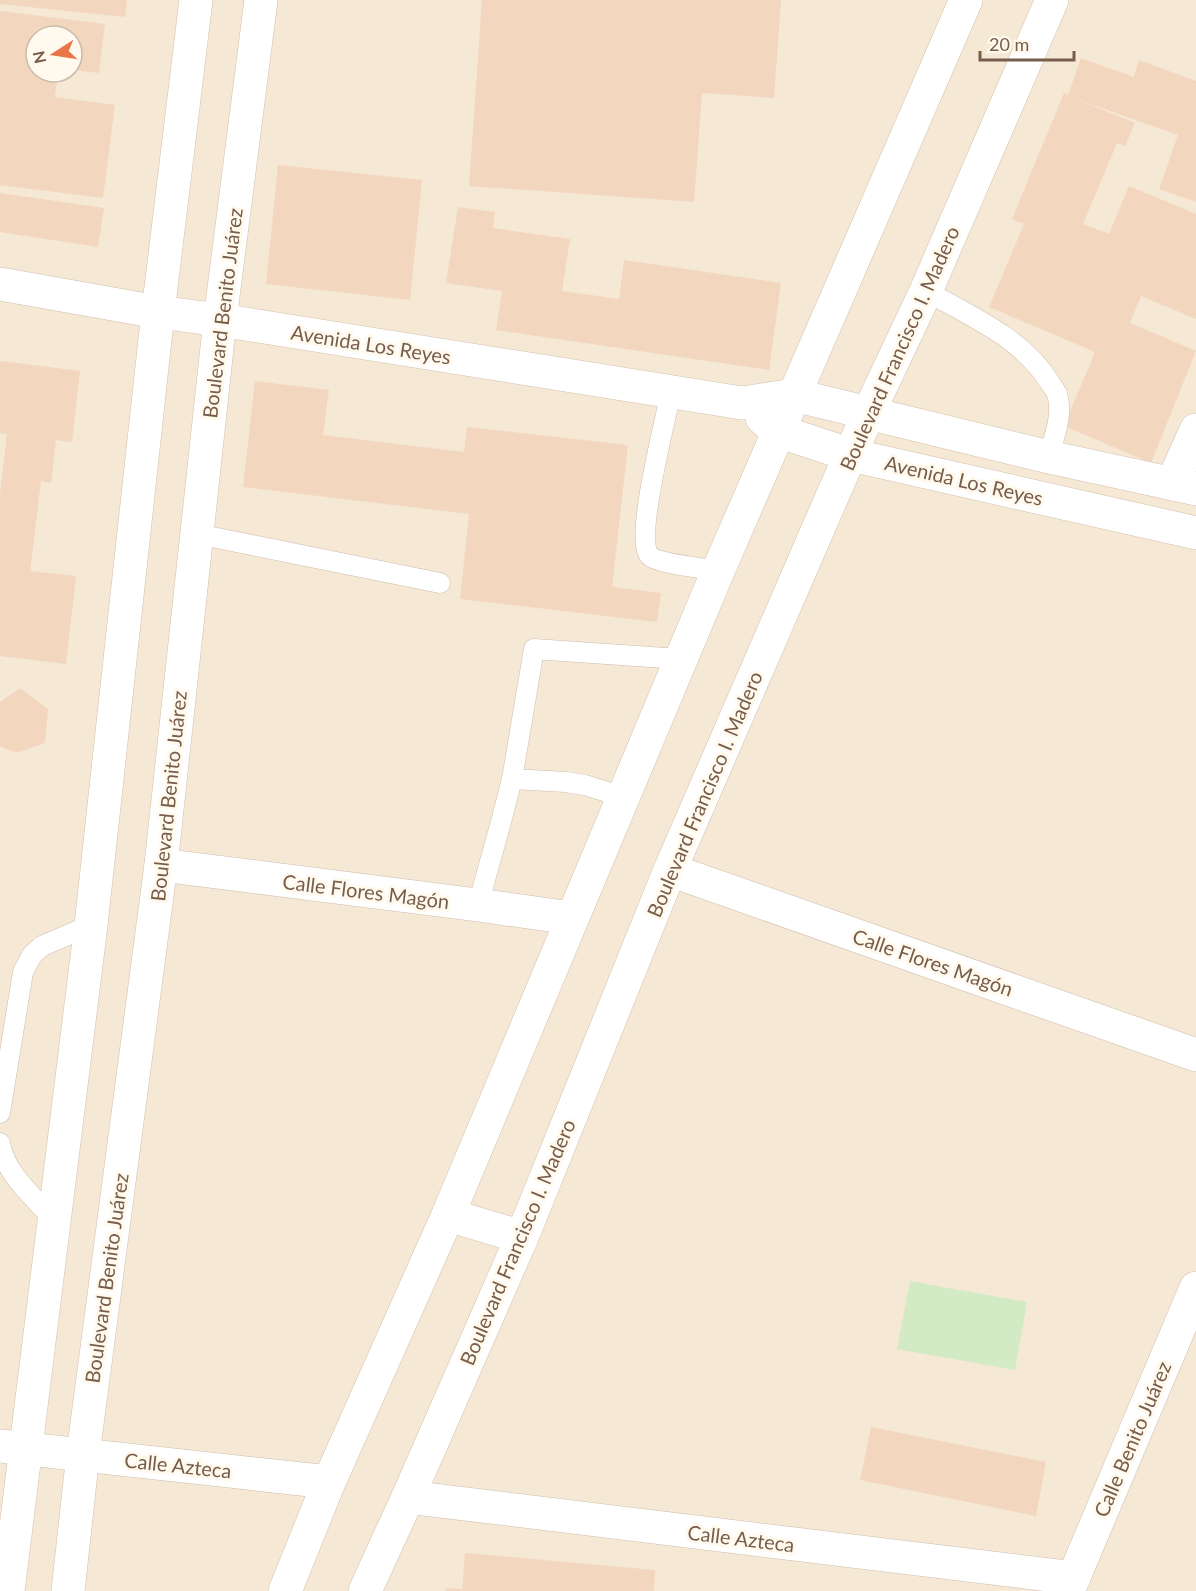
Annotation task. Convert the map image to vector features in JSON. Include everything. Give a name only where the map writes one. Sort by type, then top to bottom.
[{"type":"main road","points":[[8,1591],[13,1447],[55,1221],[91,925],[158,312],[196,0]]},
{"type":"main road","name":"Boulevard Benito Juárez","points":[[68,1591],[83,1454],[162,865],[220,320],[261,0]]},
{"type":"main road","points":[[285,1591],[329,1482],[448,1215],[680,659],[966,0]]},
{"type":"main road","name":"Boulevard Francisco I. Madero","points":[[365,1591],[522,1236],[670,870],[868,414],[926,291],[1052,0]]},
{"type":"main road","name":"Avenida Los Reyes","points":[[0,284],[158,312],[742,403],[794,395],[1049,458],[1184,486]]},
{"type":"main road","name":"Avenida Los Reyes","points":[[742,403],[778,431],[851,455],[1196,533]]},
{"type":"main road","points":[[1184,486],[1196,430]]},
{"type":"main road","name":"Calle Flores Magón","points":[[162,865],[571,918]]},
{"type":"main road","name":"Calle Flores Magón","points":[[670,870],[1196,1055]]},
{"type":"main road","points":[[448,1215],[522,1236]]},
{"type":"main road","name":"Calle Benito Juárez","points":[[1071,1585],[1196,1288]]},
{"type":"main road","name":"Calle Azteca","points":[[13,1447],[329,1482]]},
{"type":"main road","name":"Calle Azteca","points":[[408,1497],[1071,1585]]},
{"type":"lane","points":[[926,291],[1002,335],[1026,353],[1045,374],[1057,394],[1059,412],[1049,458]]},
{"type":"lane","points":[[671,392],[648,502],[645,547],[651,557],[663,562],[718,571]]},
{"type":"lane","points":[[197,534],[440,582]]},
{"type":"lane","points":[[478,905],[512,779],[534,649],[680,659]]},
{"type":"lane","points":[[512,779],[542,779],[585,785],[623,797]]},
{"type":"lane","points":[[0,1113],[22,972],[32,955],[42,946],[91,925]]},
{"type":"lane","points":[[0,1143],[2,1155],[15,1176],[55,1221]]},
{"type":"shaded area","points":[[0,0],[1196,0],[1196,1591],[0,1591]]},
{"type":"green space","points":[[910,1281],[1027,1302],[1015,1370],[897,1349]]},
{"type":"building","points":[[0,0],[127,0],[125,17],[0,4]]},
{"type":"building","points":[[482,0],[781,0],[774,98],[702,93],[694,202],[469,186]]},
{"type":"building","points":[[0,11],[105,24],[99,73],[84,71],[84,24],[24,24],[24,84],[57,84],[55,97],[115,105],[103,198],[0,185]]},
{"type":"building","points":[[1081,58],[1134,77],[1139,60],[1196,81],[1196,202],[1159,189],[1178,135],[1076,99],[1135,123],[1125,146],[1117,143],[1083,224],[1109,234],[1129,186],[1196,214],[1196,319],[1141,296],[1130,323],[1196,351],[1151,463],[1064,426],[1095,352],[989,307],[1024,224],[1012,219],[1064,93],[1068,95]]},
{"type":"building","points":[[278,165],[422,180],[410,300],[266,284]]},
{"type":"building","points":[[0,193],[104,208],[98,247],[0,232]]},
{"type":"building","points":[[458,207],[495,212],[493,228],[570,239],[562,291],[619,299],[624,260],[781,283],[769,370],[496,330],[502,291],[446,283]]},
{"type":"building","points":[[0,361],[80,371],[72,442],[56,440],[51,483],[41,481],[30,571],[76,576],[66,664],[0,656],[0,494],[7,434],[0,433]]},
{"type":"building","points":[[255,381],[329,390],[323,435],[464,452],[467,427],[628,445],[612,587],[661,593],[657,622],[460,599],[469,514],[243,487]]},
{"type":"building","points":[[20,688],[48,709],[45,743],[16,753],[0,746],[0,702]]},
{"type":"building","points":[[871,1427],[1046,1462],[1036,1516],[860,1480]]},
{"type":"building","points":[[465,1553],[655,1570],[654,1591],[462,1591]]},
{"type":"building","points":[[446,1588],[461,1589],[461,1591],[445,1591]]}]
